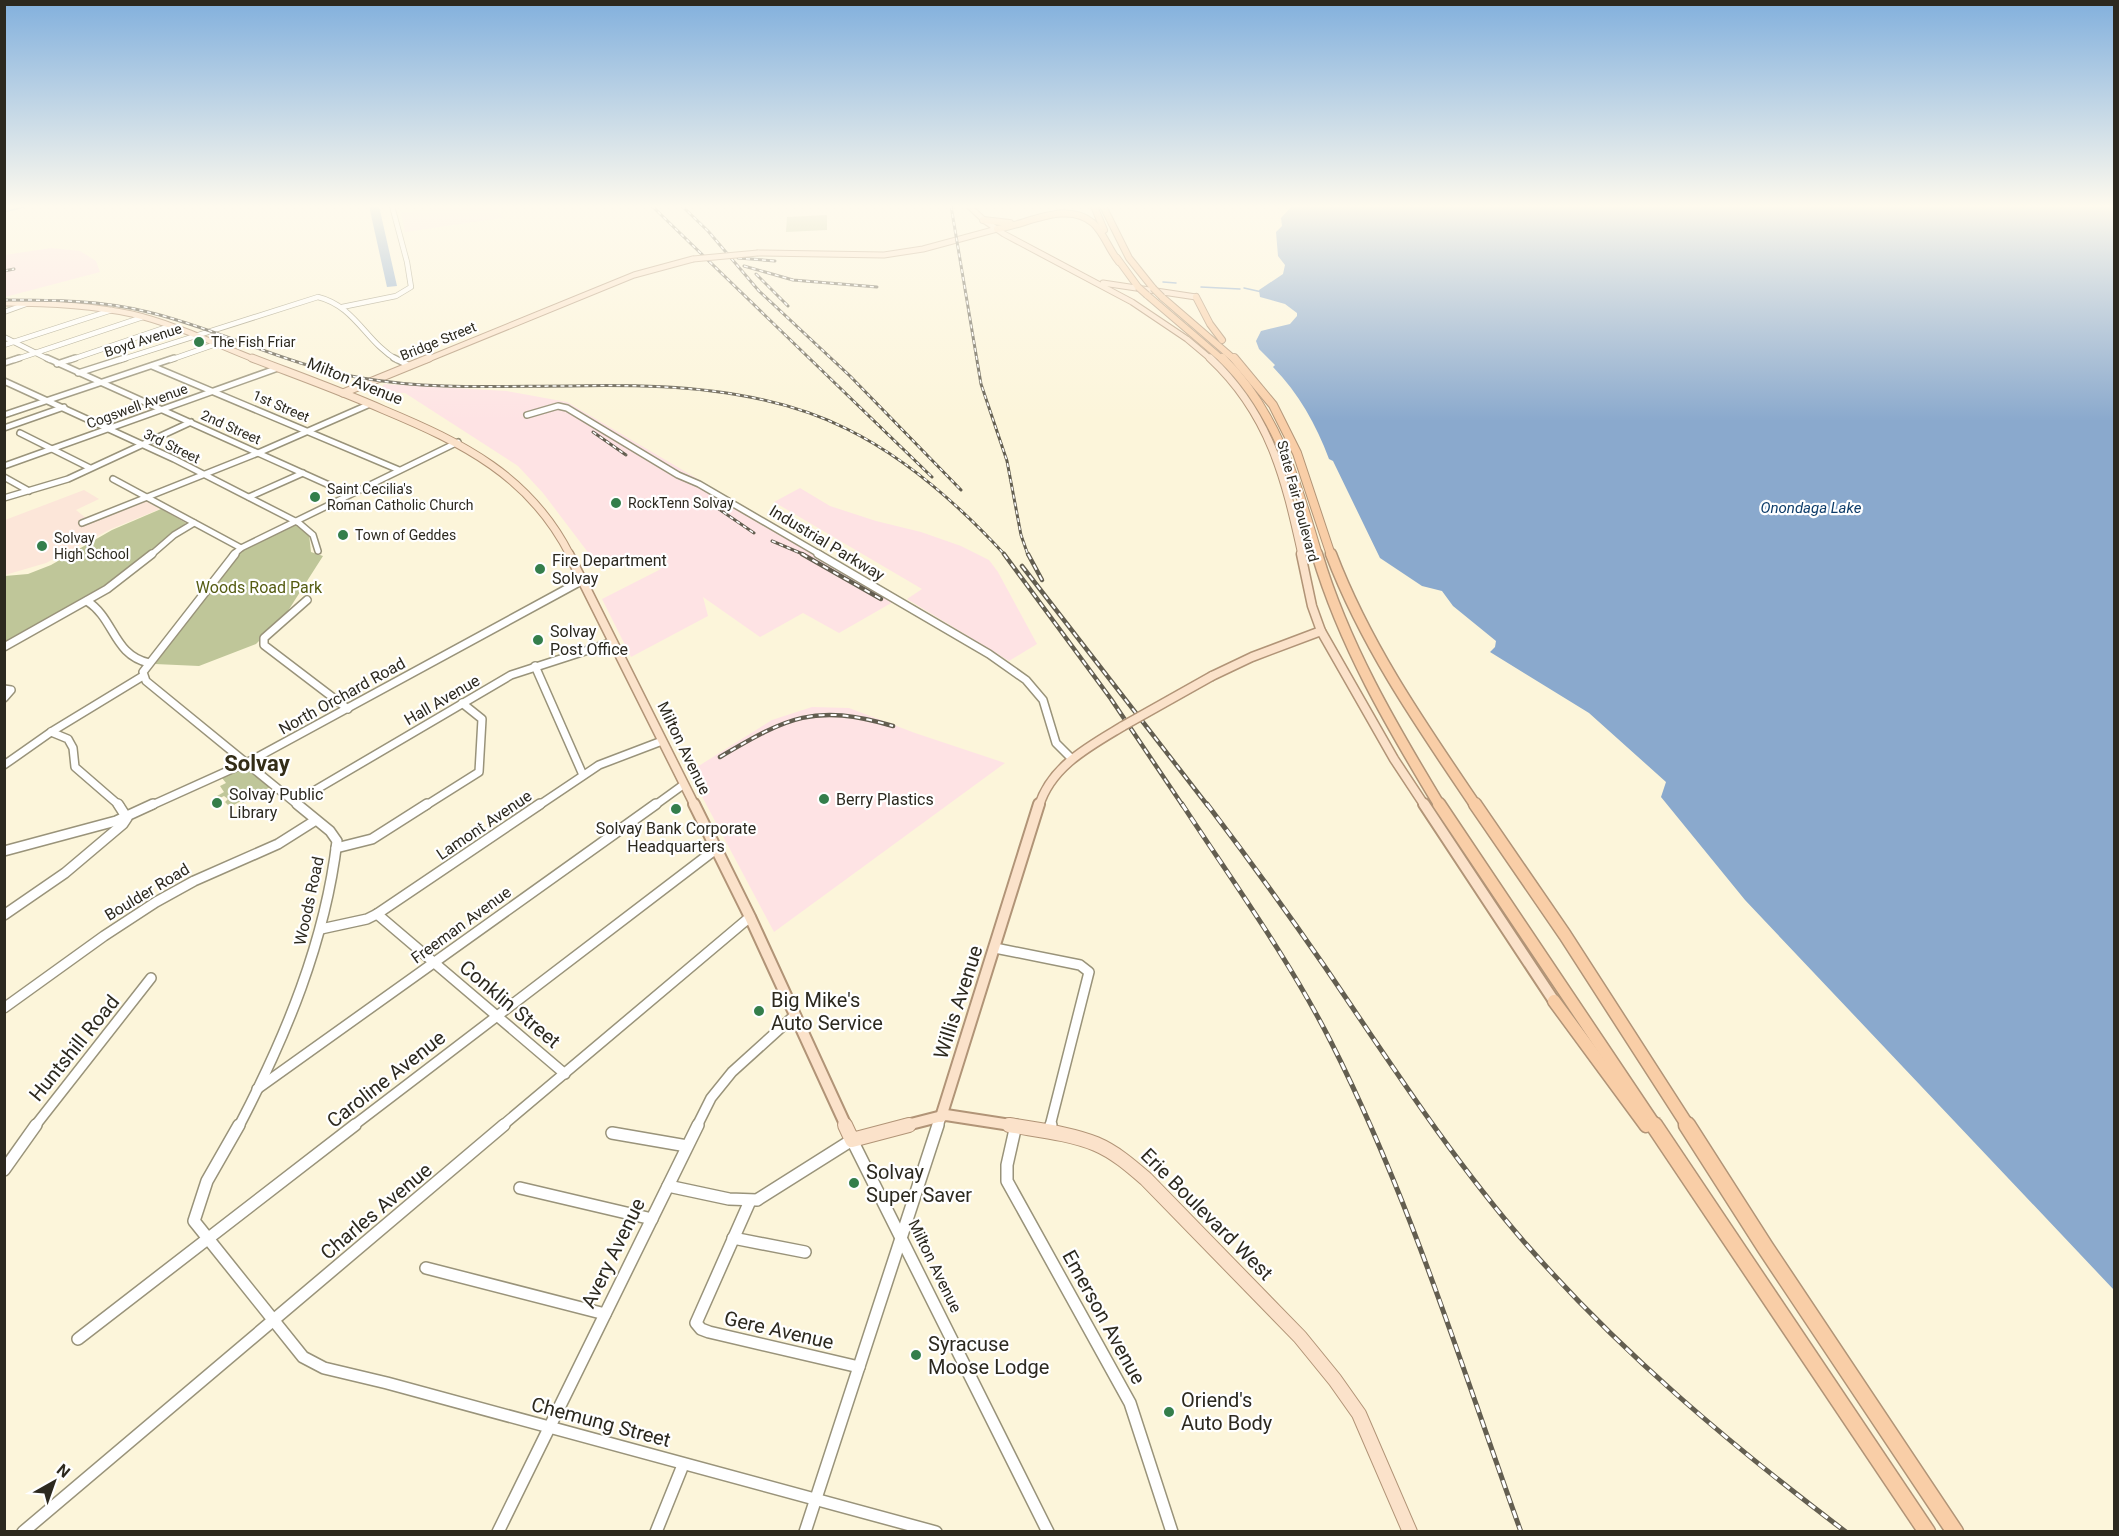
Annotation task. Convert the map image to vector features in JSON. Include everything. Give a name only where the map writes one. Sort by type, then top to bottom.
[{"type":"highway","points":[[1129,278],[1135,288],[1150,291],[1162,297],[1238,362]]},
{"type":"highway","points":[[1141,278],[1150,291],[1227,363],[1267,414],[1287,458],[1345,634],[1398,737],[1449,820],[1927,1531]]},
{"type":"highway","points":[[1196,297],[1210,324],[1263,391],[1285,426],[1347,594],[1367,636],[1407,705],[1565,935],[1765,1247],[1954,1532]]},
{"type":"highway","points":[[1554,1001],[1625,1100],[1688,1177]]},
{"type":"main road","name":"Bridge Street","points":[[343,393],[627,278]]},
{"type":"main road","name":"State Fair Boulevard","points":[[1084,278],[1164,323],[1212,358],[1240,389],[1256,412],[1274,451],[1297,535],[1314,616],[1321,631],[1394,759],[1554,1001]]},
{"type":"main road","points":[[1086,278],[1196,297]]},
{"type":"main road","points":[[1110,292],[1135,288]]},
{"type":"main road","name":"Milton Avenue","points":[[4,303],[112,310],[170,326],[343,393],[458,442],[507,474],[538,504],[561,536],[750,917],[852,1140]]},
{"type":"main road","name":"Willis Avenue","points":[[941,1117],[996,948],[1042,795],[1071,758],[1094,742],[1212,676],[1252,657],[1321,631]]},
{"type":"main road","name":"Erie Boulevard West","points":[[852,1140],[941,1117],[961,1116],[1050,1132],[1096,1144],[1125,1161],[1191,1223],[1300,1337],[1335,1380],[1359,1414],[1410,1532]]},
{"type":"street","points":[[342,307],[390,297],[411,286],[409,278]]},
{"type":"street","name":"Boyd Avenue","points":[[78,374],[318,297],[342,307]]},
{"type":"street","points":[[4,312],[29,303]]},
{"type":"street","points":[[342,307],[354,316],[385,352],[410,366]]},
{"type":"street","points":[[4,345],[112,310]]},
{"type":"street","points":[[4,363],[143,317]]},
{"type":"street","points":[[57,364],[170,326]]},
{"type":"street","name":"2nd Street","points":[[4,338],[78,374],[191,422],[349,494]]},
{"type":"street","points":[[4,415],[216,344]]},
{"type":"street","name":"1st Street","points":[[152,366],[399,470]]},
{"type":"street","name":"Cogswell Avenue","points":[[4,466],[278,368]]},
{"type":"street","name":"3rd Street","points":[[4,381],[204,474],[295,521],[313,535],[318,551]]},
{"type":"street","points":[[82,523],[258,453],[370,404]]},
{"type":"street","name":"Industrial Parkway","points":[[527,415],[558,406],[567,408],[678,475],[699,484],[989,654],[1017,674],[1041,696],[1056,745],[1071,758]]},
{"type":"street","points":[[4,428],[64,407]]},
{"type":"street","points":[[4,498],[59,482],[191,422]]},
{"type":"street","points":[[20,433],[90,468]]},
{"type":"street","points":[[4,765],[51,732],[143,676],[149,663],[231,557],[241,548],[458,442]]},
{"type":"street","points":[[249,497],[303,473]]},
{"type":"street","points":[[4,477],[29,490]]},
{"type":"street","points":[[113,479],[241,548]]},
{"type":"street","points":[[4,646],[121,580],[172,536],[194,523]]},
{"type":"street","name":"North Orchard Road","points":[[4,851],[83,832],[127,816],[246,762],[348,709],[583,580]]},
{"type":"street","points":[[307,600],[264,638],[264,645],[348,709]]},
{"type":"street","points":[[87,601],[98,610],[130,656],[141,662],[149,663]]},
{"type":"street","name":"Hall Avenue","points":[[295,802],[511,675],[613,642]]},
{"type":"street","points":[[535,666],[576,765],[583,775]]},
{"type":"street","name":"Woods Road","points":[[143,676],[146,681],[330,831],[337,841],[321,929],[279,1040],[195,1211],[194,1221],[207,1240],[274,1320]]},
{"type":"street","points":[[4,689],[11,690],[4,698]]},
{"type":"street","points":[[336,848],[372,839],[480,770],[482,719],[462,703]]},
{"type":"street","points":[[4,915],[65,873],[123,824],[127,816],[120,806],[75,767],[72,742],[67,736],[51,732]]},
{"type":"street","name":"Lamont Avenue","points":[[321,929],[367,919],[377,914],[583,775],[607,761],[662,741]]},
{"type":"street","name":"Freeman Avenue","points":[[256,1090],[683,785]]},
{"type":"street","name":"Boulder Road","points":[[4,1008],[76,955],[156,902],[194,881],[278,844],[316,820]]},
{"type":"street","name":"Caroline Avenue","points":[[78,1339],[716,849]]},
{"type":"street","name":"Conklin Street","points":[[377,914],[565,1074]]},
{"type":"street","name":"Charles Avenue","points":[[23,1532],[750,917]]},
{"type":"street","points":[[996,948],[1050,958],[1088,969],[1089,976],[1050,1132]]},
{"type":"street","name":"Huntshill Road","points":[[4,1170],[53,1101],[151,978]]},
{"type":"street","name":"Avery Avenue","points":[[498,1532],[717,1089],[795,1015]]},
{"type":"street","name":"Willis Avenue","points":[[805,1532],[941,1117]]},
{"type":"street","name":"Emerson Avenue","points":[[1016,1125],[1007,1165],[1007,1181],[1130,1403],[1172,1532]]},
{"type":"street","points":[[612,1133],[687,1146]]},
{"type":"street","points":[[668,1186],[729,1199],[750,1201],[766,1196],[852,1140]]},
{"type":"street","name":"Milton Avenue","points":[[852,1140],[1048,1532]]},
{"type":"street","points":[[520,1188],[652,1219]]},
{"type":"street","name":"Gere Avenue","points":[[750,1201],[696,1323],[701,1329],[859,1367]]},
{"type":"street","points":[[733,1239],[805,1252]]},
{"type":"street","points":[[426,1268],[605,1314]]},
{"type":"street","name":"Chemung Street","points":[[274,1320],[303,1357],[324,1368],[936,1532]]},
{"type":"street","points":[[656,1532],[684,1465]]},
{"type":"shaded area","points":[[5,278],[78,278],[5,297]]},
{"type":"shaded area","points":[[384,384],[507,391],[567,402],[900,598],[839,633],[803,613],[760,637],[703,597],[708,616],[631,657],[602,599],[661,569],[654,565],[593,559],[543,493],[518,466],[405,393],[380,392]]},
{"type":"shaded area","points":[[800,488],[830,506],[921,532],[961,546],[989,560],[998,572],[1037,644],[1009,661],[907,599],[922,589],[774,502]]},
{"type":"shaded area","name":"Solvay High School","points":[[84,490],[99,499],[76,510],[87,519],[141,498],[160,509],[111,529],[46,563],[5,575],[5,520]]},
{"type":"shaded area","points":[[812,707],[849,708],[1005,763],[774,932],[689,772],[772,720]]},
{"type":"green space","points":[[161,509],[186,523],[115,582],[5,643],[5,576],[28,574],[51,565],[112,530]]},
{"type":"green space","name":"Woods Road Park","points":[[293,523],[309,534],[311,552],[323,556],[286,614],[256,644],[199,666],[155,664],[239,554],[254,543]]},
{"type":"green space","points":[[244,765],[270,787],[243,803],[241,801],[230,807],[225,802],[228,799],[224,796],[220,798],[217,796],[224,792],[220,786],[226,783],[222,778],[216,780],[215,778]]},
{"type":"water","points":[[385,278],[395,278],[397,286],[387,287]]},
{"type":"water","name":"Onondaga Lake","points":[[1277,278],[2114,278],[2114,1290],[1745,900],[1661,797],[1666,782],[1589,713],[1490,652],[1495,647],[1496,641],[1453,606],[1442,591],[1422,586],[1380,558],[1306,410],[1273,367],[1275,365],[1259,349],[1256,341],[1261,331],[1290,324],[1297,313],[1285,304],[1260,297],[1259,290]]},
{"type":"waterway","points":[[1163,282],[1176,283]]},
{"type":"waterway","points":[[1201,287],[1240,289]]},
{"type":"waterway","points":[[1244,288],[1262,292]]},
{"type":"railway","points":[[726,278],[932,477]]},
{"type":"railway","points":[[748,278],[850,376],[961,490]]},
{"type":"railway","points":[[760,278],[788,306]]},
{"type":"railway","points":[[785,278],[877,287]]},
{"type":"railway","points":[[963,278],[981,384],[1007,461],[1021,535],[1028,555]]},
{"type":"railway","points":[[4,300],[76,302],[130,308],[175,319],[307,365],[388,382],[466,386],[676,388],[747,396],[781,404],[847,429],[891,454],[932,485],[1005,555]]},
{"type":"railway","points":[[593,432],[626,455]]},
{"type":"railway","points":[[710,503],[754,533]]},
{"type":"railway","points":[[772,541],[805,555]]},
{"type":"railway","points":[[802,554],[881,599]]},
{"type":"railway","points":[[1004,554],[1111,699],[1183,806]]},
{"type":"railway","points":[[1028,554],[1042,580]]},
{"type":"railway","points":[[1022,566],[1208,806]]},
{"type":"railway","points":[[720,757],[765,732],[802,718],[821,715],[842,716],[893,726]]},
{"type":"railway","points":[[1182,804],[1260,921],[1315,1011],[1359,1101],[1386,1161],[1434,1284],[1521,1532]]},
{"type":"railway","points":[[1207,804],[1325,967],[1446,1143],[1526,1244],[1600,1323],[1678,1396],[1761,1466],[1846,1532]]},
{"type":"place","name":"The Fish Friar","points":[[199,342]]},
{"type":"place","name":"Saint Cecilia's Roman Catholic Church","points":[[315,497]]},
{"type":"place","name":"RockTenn Solvay","points":[[616,503]]},
{"type":"place","name":"Town of Geddes","points":[[343,535]]},
{"type":"place","name":"Solvay High School","points":[[42,546]]},
{"type":"place","name":"Fire Department Solvay","points":[[540,569]]},
{"type":"place","name":"Solvay Post Office","points":[[538,640]]},
{"type":"place","name":"Berry Plastics","points":[[824,799]]},
{"type":"place","name":"Solvay Public Library","points":[[217,803]]},
{"type":"place","name":"Solvay Bank Corporate Headquarters","points":[[676,809]]},
{"type":"place","name":"Big Mike's Auto Service","points":[[759,1011]]},
{"type":"place","name":"Solvay Super Saver","points":[[854,1183]]},
{"type":"place","name":"Syracuse Moose Lodge","points":[[916,1355]]},
{"type":"place","name":"Oriend's Auto Body","points":[[1169,1412]]},
{"type":"district","name":"Solvay","points":[[257,763]]}]
